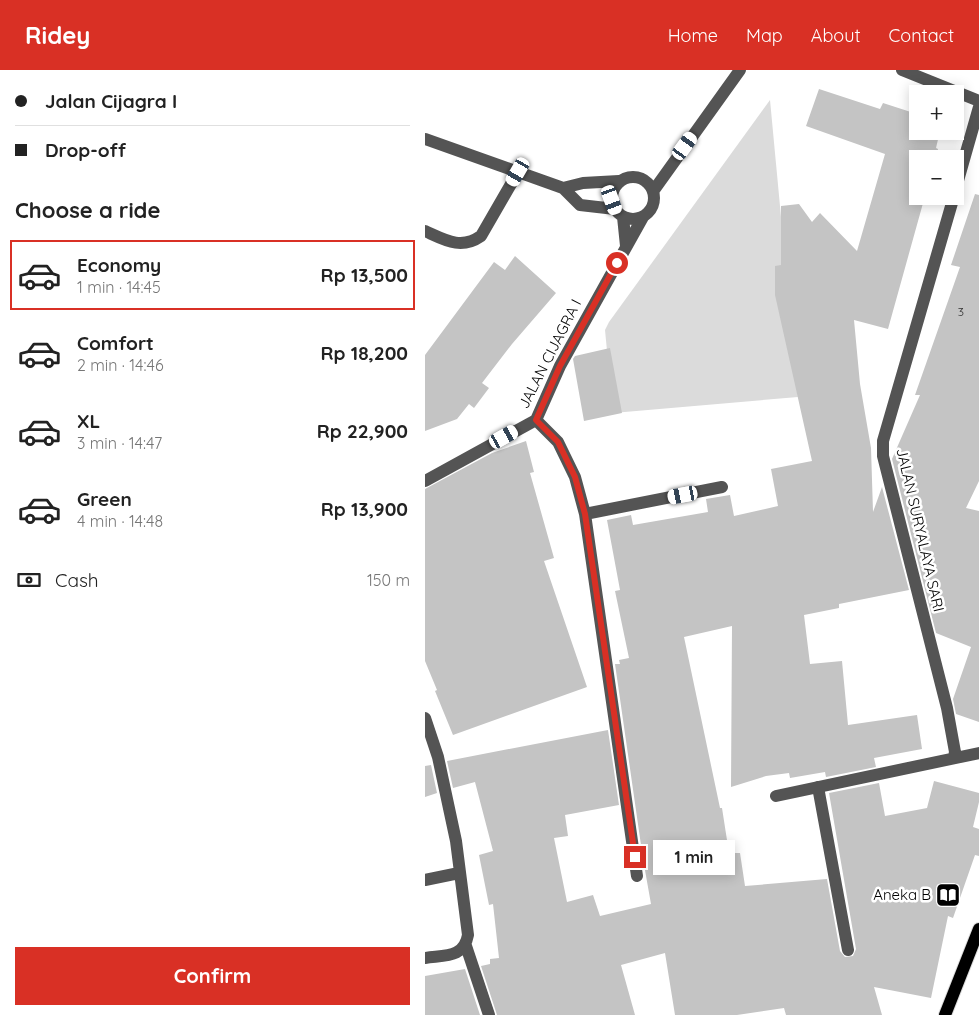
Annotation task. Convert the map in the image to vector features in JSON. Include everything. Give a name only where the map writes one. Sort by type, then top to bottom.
[{"type":"main road","points":[[945,1015],[979,929]]},
{"type":"street","points":[[651,186],[663,176],[739,70]]},
{"type":"street","points":[[902,70],[979,101]]},
{"type":"street","points":[[964,160],[979,107]]},
{"type":"street","points":[[425,139],[563,188],[580,205],[619,213],[633,219],[643,218],[651,210],[655,201],[651,186],[639,177],[629,176],[619,181],[583,183],[563,188]]},
{"type":"street","points":[[425,231],[455,244],[475,240],[481,236],[518,172]]},
{"type":"street","points":[[619,181],[613,189],[612,200],[619,213],[626,246]]},
{"type":"street","name":"JALAN SURYALAYA SARI","points":[[950,205],[883,441],[883,456],[947,708],[955,752],[954,757]]},
{"type":"street","name":"JALAN CIJAGRA I","points":[[425,481],[536,420],[560,366],[643,218]]},
{"type":"street","points":[[536,420],[558,442],[575,477],[585,514],[637,876]]},
{"type":"street","points":[[585,514],[722,487]]},
{"type":"street","points":[[425,718],[437,756],[455,840],[468,935],[466,946],[489,1015]]},
{"type":"street","points":[[776,796],[951,760],[954,757],[979,752]]},
{"type":"street","points":[[818,787],[848,950]]},
{"type":"street","points":[[425,880],[459,873]]},
{"type":"street","points":[[425,958],[451,954],[460,951],[466,946]]},
{"type":"shaded area","points":[[770,100],[798,397],[613,413],[605,330],[609,322]]},
{"type":"building","points":[[819,89],[880,109],[883,103],[909,111],[909,140],[938,140],[936,148],[938,150],[909,150],[909,205],[922,205],[888,329],[854,320],[860,384],[871,448],[873,512],[882,487],[909,590],[839,604],[839,608],[804,615],[810,664],[842,661],[848,725],[917,715],[922,749],[874,758],[876,767],[826,777],[825,772],[790,778],[789,773],[766,776],[731,787],[732,626],[684,637],[720,808],[722,808],[729,853],[740,853],[745,886],[827,879],[840,951],[845,957],[853,956],[856,949],[829,793],[879,783],[885,816],[927,808],[934,781],[979,793],[979,802],[973,827],[979,829],[979,856],[975,855],[953,918],[948,916],[931,998],[874,987],[882,1015],[786,1015],[784,1008],[737,1015],[675,1015],[665,953],[621,965],[635,1015],[497,1015],[481,966],[490,964],[490,959],[499,958],[493,904],[489,905],[479,855],[493,851],[475,782],[453,788],[447,761],[608,730],[619,805],[565,815],[568,836],[554,838],[567,902],[593,895],[600,916],[651,904],[615,664],[620,664],[619,660],[629,658],[615,591],[620,590],[607,520],[631,515],[633,525],[708,512],[706,499],[730,495],[734,516],[778,506],[771,469],[812,461],[775,295],[775,266],[781,265],[781,206],[799,204],[812,222],[820,213],[857,251],[885,154],[806,126]]},
{"type":"building","points":[[975,194],[979,195],[979,481],[966,508],[979,511],[979,722],[956,714],[953,699],[971,647],[936,633],[892,459],[920,395],[915,395],[960,267],[951,265]]},
{"type":"building","points":[[515,256],[556,293],[512,344],[482,383],[489,388],[474,408],[469,404],[457,419],[425,431],[425,355],[494,262],[505,270]]},
{"type":"building","points":[[610,348],[622,413],[584,421],[573,359],[575,356]]},
{"type":"building","points":[[526,441],[534,472],[530,473],[554,558],[544,561],[587,687],[453,735],[425,661],[425,489],[492,453]]},
{"type":"building","points":[[431,765],[437,793],[425,797],[425,766]]},
{"type":"building","points":[[465,969],[480,1015],[425,1015],[425,976]]},
{"type":"place","name":"Aneka B","points":[[948,895]]},
{"type":"route","points":[[617,263],[560,366],[536,420],[558,442],[575,477],[585,514],[635,857]]}]
